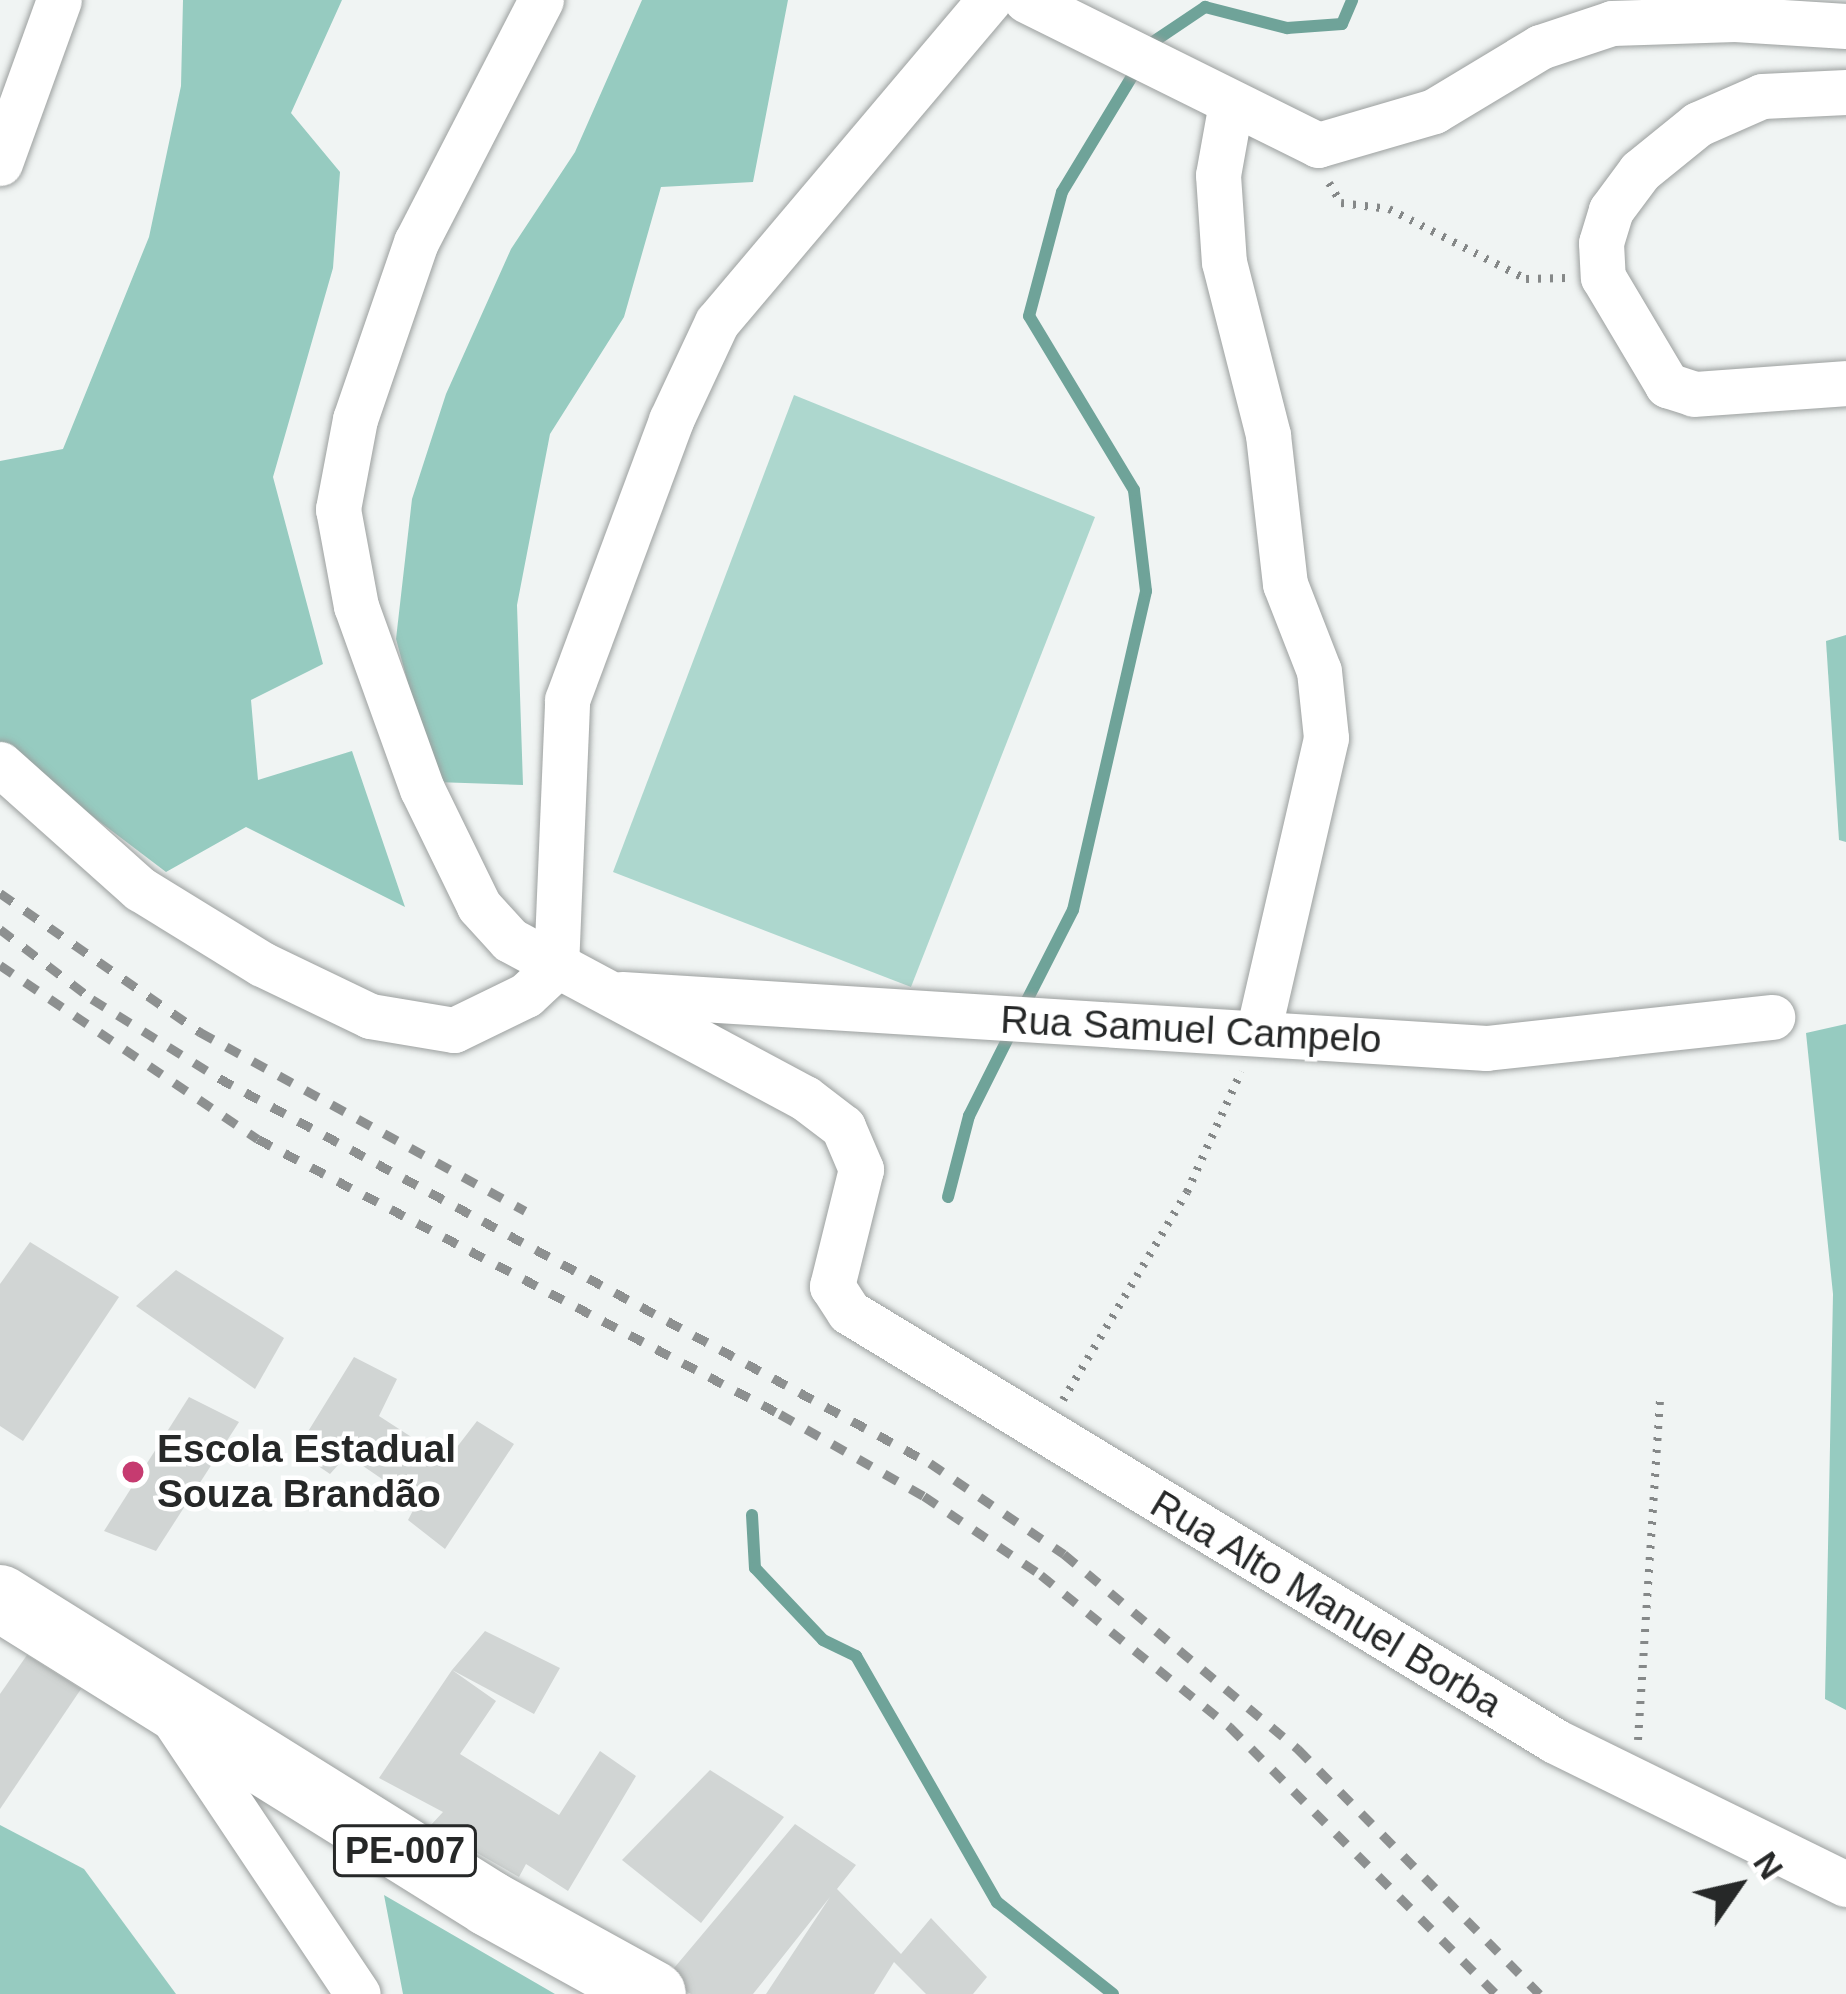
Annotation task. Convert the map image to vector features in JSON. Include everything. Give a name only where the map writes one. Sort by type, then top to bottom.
[{"type":"main road","name":"PE-007","points":[[0,1598],[160,1700],[653,1994]]},
{"type":"street","points":[[0,163],[59,0]]},
{"type":"street","points":[[541,0],[416,242],[355,419],[338,509],[356,606],[451,855],[493,926],[608,994]]},
{"type":"street","points":[[0,764],[140,889],[262,964],[370,1016],[454,1030],[501,1011],[556,967],[567,700],[671,420],[717,322],[884,134],[988,0]]},
{"type":"street","points":[[1025,0],[1318,145],[1434,112],[1540,47],[1612,23],[1735,19],[1846,26]]},
{"type":"street","points":[[1846,92],[1762,96],[1671,142],[1611,210],[1601,243],[1603,277],[1675,389],[1846,383]]},
{"type":"street","points":[[1231,104],[1218,175],[1224,262],[1268,435],[1282,572],[1319,671],[1326,738],[1258,1032]]},
{"type":"street","name":"Rua Samuel Campelo","points":[[608,994],[826,1002],[967,1019],[1046,1019],[1486,1048],[1772,1017]]},
{"type":"street","name":"Rua Alto Manuel Borba","points":[[608,994],[806,1098],[843,1126],[861,1169],[832,1286],[849,1312],[1635,1784],[1846,1884]]},
{"type":"street","points":[[160,1700],[358,1994]]},
{"type":"path","points":[[1318,145],[1341,203],[1389,209],[1526,279],[1603,277]]},
{"type":"path","points":[[1041,1431],[1101,1348],[1121,1294],[1186,1192],[1258,1032]]},
{"type":"path","points":[[1635,1784],[1660,1398]]},
{"type":"green space","points":[[183,0],[342,0],[291,113],[340,172],[333,268],[273,477],[323,664],[251,700],[258,780],[352,751],[405,907],[246,827],[166,872],[0,746],[0,461],[63,449],[149,237],[181,86]]},
{"type":"green space","points":[[642,0],[788,0],[753,182],[661,187],[624,317],[550,434],[517,605],[523,785],[435,782],[396,639],[412,499],[446,394],[511,249],[575,152]]},
{"type":"green space","points":[[794,395],[1095,517],[911,987],[613,872]]},
{"type":"green space","points":[[1846,635],[1846,842],[1839,840],[1826,641]]},
{"type":"green space","points":[[1846,1024],[1846,1710],[1825,1699],[1833,1294],[1806,1033]]},
{"type":"green space","points":[[0,1825],[84,1869],[176,1994],[0,1994]]},
{"type":"green space","points":[[384,1895],[555,1994],[403,1994]]},
{"type":"building","points":[[30,1242],[119,1297],[23,1441],[0,1426],[0,1284]]},
{"type":"building","points":[[176,1270],[284,1338],[255,1389],[136,1306]]},
{"type":"building","points":[[354,1357],[397,1379],[379,1416],[447,1460],[477,1421],[514,1444],[445,1549],[408,1520],[417,1503],[347,1455],[330,1474],[296,1451]]},
{"type":"building","points":[[189,1397],[239,1422],[156,1551],[104,1531]]},
{"type":"building","points":[[485,1631],[560,1668],[534,1714],[452,1670]]},
{"type":"building","points":[[27,1655],[81,1689],[0,1809],[0,1694]]},
{"type":"building","points":[[452,1670],[496,1701],[460,1754],[559,1815],[600,1751],[636,1776],[568,1891],[526,1864],[519,1877],[430,1826],[443,1812],[379,1778]]},
{"type":"building","points":[[710,1770],[784,1817],[701,1923],[622,1860]]},
{"type":"building","points":[[795,1824],[856,1865],[837,1889],[901,1954],[931,1918],[987,1977],[973,1994],[926,1994],[894,1962],[874,1994],[766,1994],[830,1897],[753,1994],[691,1994],[664,1980]]},
{"type":"waterway","points":[[1022,1010],[1073,910],[1146,591],[1134,490],[1029,316],[1062,192],[1153,42],[1205,7],[1287,28],[1342,24],[1352,0]]},
{"type":"waterway","points":[[948,1197],[969,1116],[1013,1028]]},
{"type":"waterway","points":[[752,1515],[755,1568],[823,1640],[856,1656],[997,1902],[1113,1994]]},
{"type":"railway","points":[[0,893],[200,1032],[525,1211]]},
{"type":"railway","points":[[0,929],[92,999],[219,1078],[930,1463],[1064,1554],[1298,1749],[1540,1994]]},
{"type":"railway","points":[[0,965],[258,1139],[780,1414],[924,1496],[1041,1575],[1230,1727],[1496,1994]]},
{"type":"place","name":"Escola Estadual Souza Brandão","points":[[133,1472]]}]
